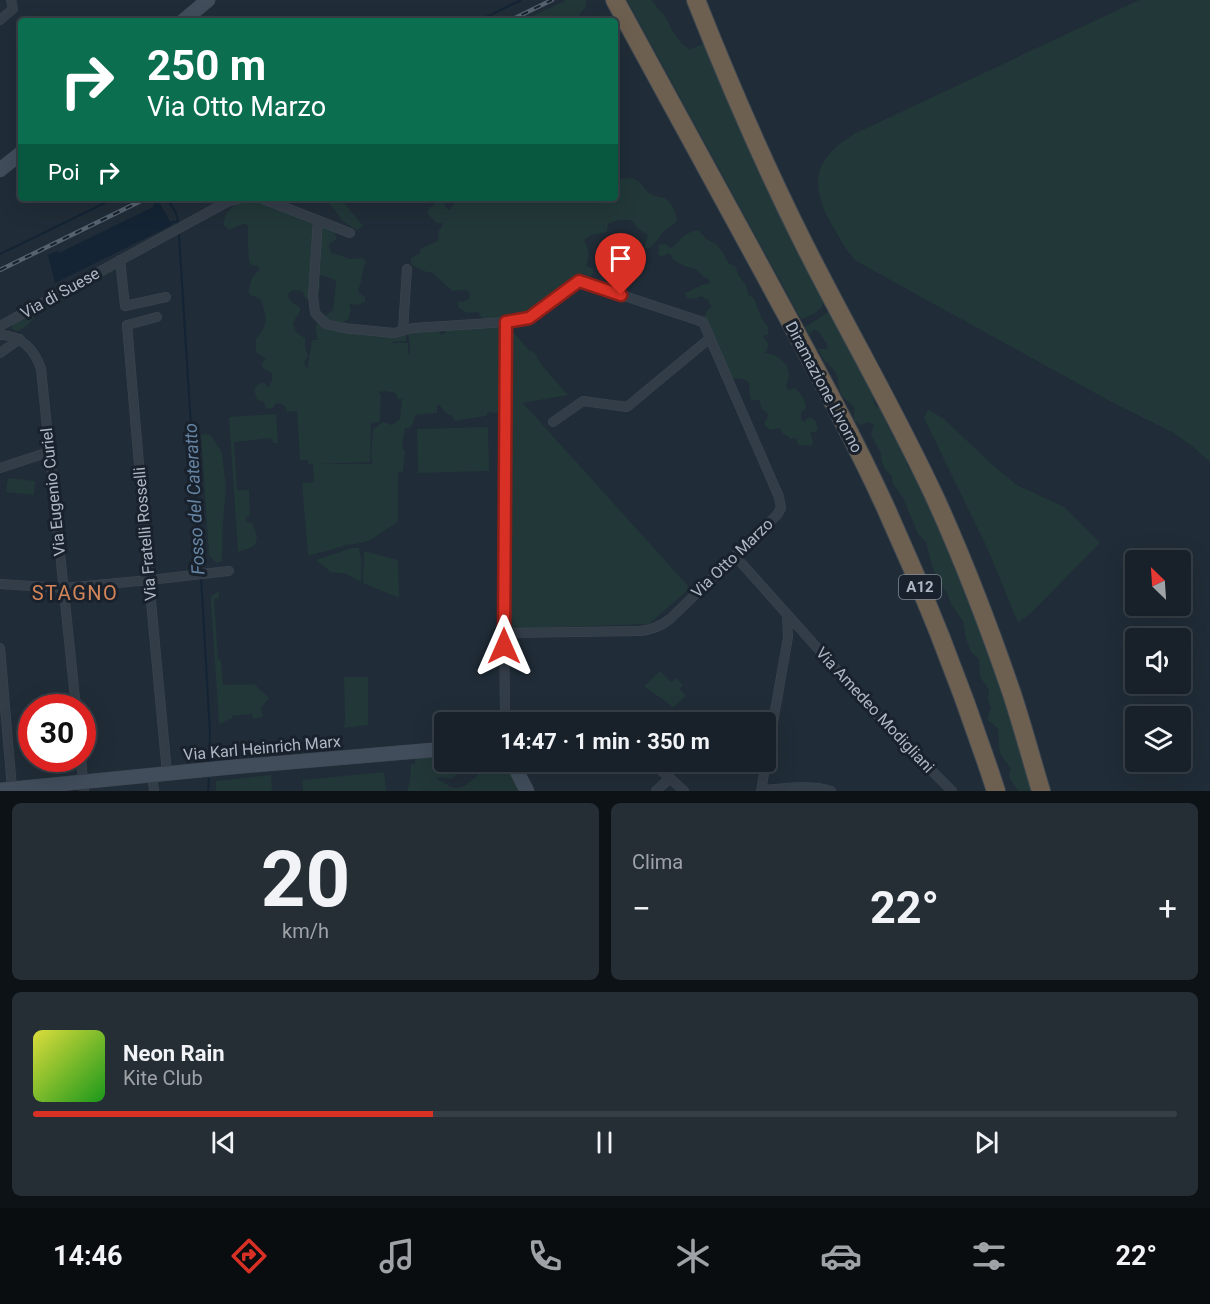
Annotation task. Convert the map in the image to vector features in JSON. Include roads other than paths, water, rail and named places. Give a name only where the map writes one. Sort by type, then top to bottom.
[{"type":"highway","name":"Diramazione Livorno","points":[[602,0],[611,18]]},
{"type":"highway","name":"Diramazione Livorno","points":[[615,0],[822,394],[900,570],[951,696],[984,791]]},
{"type":"highway","points":[[696,0],[770,174],[802,240],[942,498],[963,544],[1019,694],[1047,791]]},
{"type":"highway","points":[[704,0],[770,158],[935,499],[964,565],[1012,694],[1041,791]]},
{"type":"highway","name":"Diramazione Livorno","points":[[618,30],[883,502],[912,566],[962,690],[996,791]]},
{"type":"street","points":[[0,20],[13,9],[11,0]]},
{"type":"street","points":[[187,18],[208,0]]},
{"type":"street","points":[[0,170],[18,155]]},
{"type":"street","name":"Via di Suese","points":[[0,326],[231,201]]},
{"type":"street","points":[[269,201],[350,233]]},
{"type":"street","name":"Via Otto Marzo","points":[[318,220],[315,313],[326,324],[371,332],[394,333],[413,328],[506,322],[529,318],[579,281],[703,322],[782,508],[670,619],[655,628],[504,633]]},
{"type":"street","name":"Via di Suese","points":[[120,260],[124,306],[166,297]]},
{"type":"street","points":[[404,330],[407,269]]},
{"type":"street","name":"Via Fratelli Rosselli","points":[[154,791],[159,774],[148,580],[127,325],[157,317]]},
{"type":"street","points":[[505,712],[506,322]]},
{"type":"street","points":[[0,335],[20,339]]},
{"type":"street","points":[[553,422],[583,401],[627,407],[710,338]]},
{"type":"street","points":[[0,352],[20,339]]},
{"type":"street","name":"Via Eugenio Curiel","points":[[20,339],[32,350],[41,369],[74,694]]},
{"type":"street","points":[[0,468],[49,452]]},
{"type":"street","name":"Via Amedeo Modigliani","points":[[735,556],[890,729],[952,791]]},
{"type":"street","points":[[0,584],[64,588],[230,571]]},
{"type":"street","points":[[787,616],[788,637],[761,790],[812,787],[831,791]]},
{"type":"street","points":[[788,637],[799,628]]},
{"type":"street","points":[[0,648],[13,789]]},
{"type":"street","name":"Via Karl Heinrich Marx","points":[[13,789],[83,786],[159,774],[434,750]]},
{"type":"street","points":[[517,772],[527,791]]},
{"type":"street","points":[[663,772],[684,791]]},
{"type":"street","points":[[656,791],[670,778]]},
{"type":"water","points":[[159,202],[172,225],[55,283],[48,255],[57,251],[59,253]]},
{"type":"waterway","points":[[484,18],[521,0]]},
{"type":"waterway","points":[[0,254],[109,201]]},
{"type":"waterway","name":"Fosso del Cateratto","points":[[168,201],[174,209],[178,223]]},
{"type":"waterway","points":[[169,223],[178,221]]},
{"type":"waterway","name":"Fosso del Cateratto","points":[[179,235],[200,570]]},
{"type":"waterway","name":"Fosso del Cateratto","points":[[201,576],[210,733],[209,762]]},
{"type":"waterway","name":"Fosso del Cateratto","points":[[208,791],[209,779]]},
{"type":"railway","points":[[515,18],[552,0]]},
{"type":"railway","points":[[0,270],[141,201]]},
{"type":"district","name":"STAGNO","points":[[75,593]]}]
